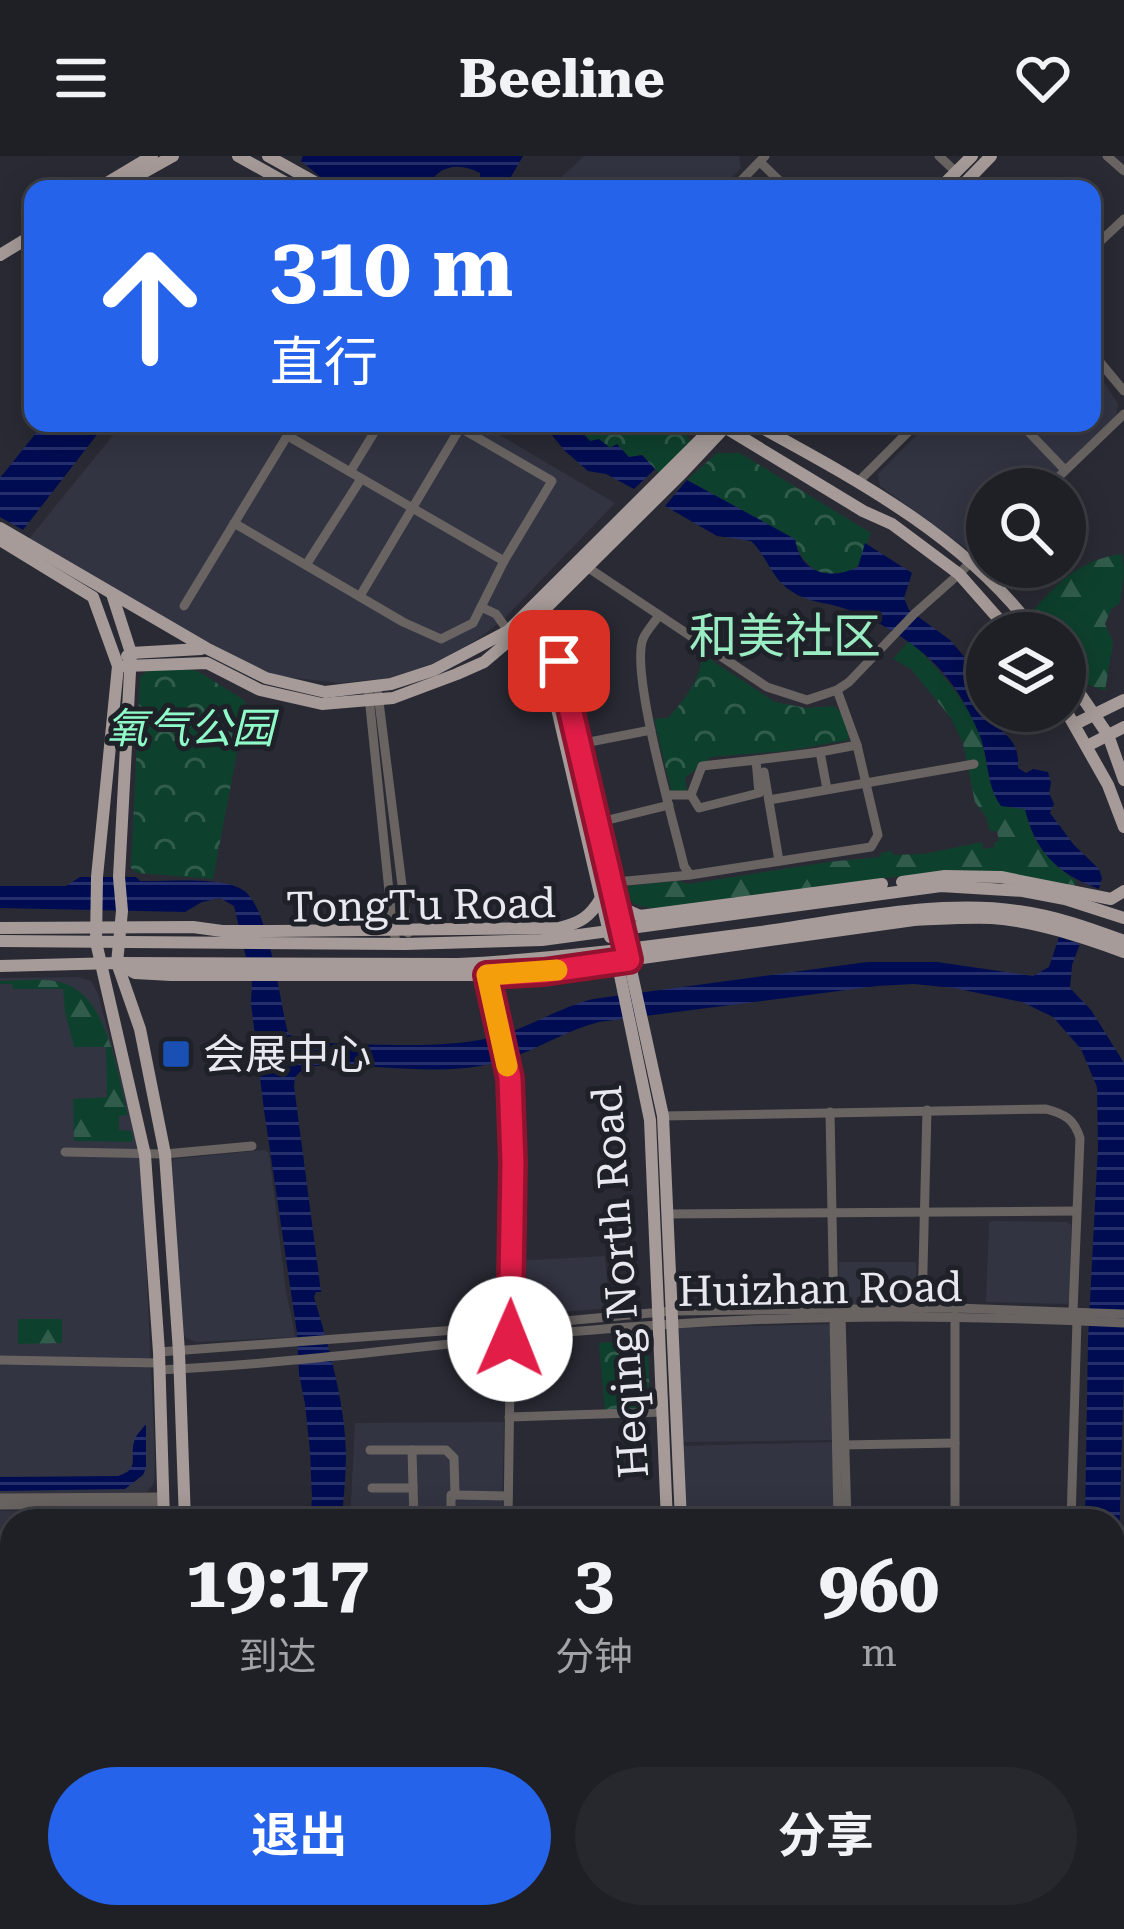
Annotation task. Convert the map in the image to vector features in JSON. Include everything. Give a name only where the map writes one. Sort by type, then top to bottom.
[{"type":"main road","points":[[137,171],[152,156]]},
{"type":"main road","points":[[124,180],[173,156]]},
{"type":"main road","points":[[238,156],[267,161],[307,180]]},
{"type":"main road","points":[[965,180],[991,156]]},
{"type":"main road","points":[[126,662],[207,663],[260,690],[322,704],[373,693],[434,670],[508,631],[713,432]]},
{"type":"main road","points":[[734,432],[892,524],[959,574],[992,612]]},
{"type":"main road","points":[[769,432],[859,481],[966,558]]},
{"type":"main road","points":[[0,528],[266,678],[325,692],[393,698],[484,662],[541,613],[652,495]]},
{"type":"main road","points":[[0,540],[93,597],[126,662],[97,877],[97,927],[100,964],[145,1155],[163,1509]]},
{"type":"main road","points":[[997,588],[1021,612]]},
{"type":"main road","points":[[112,595],[126,662],[117,963],[140,1029],[165,1154],[185,1509]]},
{"type":"main road","name":"Heqing North Road","points":[[541,613],[636,1020],[650,1120],[680,1509]]},
{"type":"main road","points":[[126,662],[206,648]]},
{"type":"main road","points":[[1086,718],[1124,700]]},
{"type":"main road","points":[[1086,701],[1108,735],[1124,780]]},
{"type":"main road","points":[[1088,746],[1124,727]]},
{"type":"main road","points":[[1080,732],[1124,827]]},
{"type":"main road","name":"Heqing North Road","points":[[571,746],[596,823],[603,883]]},
{"type":"main road","points":[[398,939],[409,928],[559,928],[578,923],[608,899],[640,916],[945,876],[1000,877],[1070,894]]},
{"type":"main road","name":"TongTu Road","points":[[0,941],[97,927],[118,935],[542,940],[940,886],[1070,894],[1100,903],[1124,918]]},
{"type":"main road","points":[[1100,903],[1124,891]]},
{"type":"main road","name":"TongTu Road","points":[[0,969],[117,963],[246,969],[486,969],[624,962],[945,908],[1013,910],[1092,935]]},
{"type":"main road","points":[[0,928],[97,927]]},
{"type":"main road","points":[[1092,935],[1124,941]]},
{"type":"main road","points":[[1092,935],[1124,952]]},
{"type":"main road","name":"Heqing North Road","points":[[636,1020],[663,1116],[667,1509]]},
{"type":"street","points":[[939,156],[959,180]]},
{"type":"street","points":[[1107,156],[1124,171]]},
{"type":"street","points":[[1101,241],[1124,219]]},
{"type":"street","points":[[1101,363],[1124,391]]},
{"type":"street","points":[[1067,468],[1124,414]]},
{"type":"street","points":[[184,606],[290,432]]},
{"type":"street","points":[[350,472],[374,432]]},
{"type":"street","points":[[360,596],[452,432]]},
{"type":"street","points":[[234,524],[440,639],[473,623],[552,481],[468,432]]},
{"type":"street","points":[[859,481],[908,432]]},
{"type":"street","points":[[1029,432],[1063,468]]},
{"type":"street","points":[[288,436],[504,561]]},
{"type":"street","points":[[307,566],[362,478]]},
{"type":"street","points":[[587,566],[767,687],[807,700],[837,690],[862,671],[966,566]]},
{"type":"street","points":[[481,607],[496,614],[508,631]]},
{"type":"street","points":[[659,615],[643,640],[640,664],[651,730],[690,875]]},
{"type":"street","points":[[603,883],[690,875],[871,847],[878,835],[857,746],[837,690]]},
{"type":"street","points":[[373,693],[409,928]]},
{"type":"street","points":[[373,693],[398,939]]},
{"type":"street","points":[[571,746],[651,730]]},
{"type":"street","points":[[691,795],[702,766],[857,746]]},
{"type":"street","points":[[820,752],[827,789]]},
{"type":"street","points":[[691,795],[699,808],[759,794],[759,760]]},
{"type":"street","points":[[759,760],[779,861]]},
{"type":"street","points":[[769,800],[974,764]]},
{"type":"street","points":[[596,823],[691,795]]},
{"type":"street","points":[[486,969],[510,1078],[508,1509]]},
{"type":"street","points":[[663,1116],[1046,1109],[1064,1114],[1075,1124],[1080,1138],[1071,1509]]},
{"type":"street","points":[[922,1309],[928,1111]]},
{"type":"street","points":[[830,1112],[843,1509]]},
{"type":"street","points":[[65,1152],[145,1155],[252,1146]]},
{"type":"street","points":[[667,1214],[1076,1211]]},
{"type":"street","name":"Huizhan Road","points":[[837,1316],[922,1309],[956,1313]]},
{"type":"street","points":[[955,1509],[956,1313]]},
{"type":"street","name":"Huizhan Road","points":[[0,1360],[159,1362],[179,1369],[340,1356],[665,1318],[956,1313],[1124,1318]]},
{"type":"street","name":"Huizhan Road","points":[[159,1362],[179,1352],[340,1339],[510,1333]]},
{"type":"street","points":[[509,1417],[663,1412]]},
{"type":"street","points":[[840,1445],[955,1443]]},
{"type":"street","points":[[370,1450],[446,1450],[454,1458],[455,1495]]},
{"type":"street","points":[[412,1450],[414,1509]]},
{"type":"street","points":[[372,1487],[413,1488]]},
{"type":"street","points":[[451,1509],[452,1495],[508,1496]]},
{"type":"street","points":[[0,1502],[163,1500]]},
{"type":"shaded area","points":[[303,156],[523,156],[509,180],[480,180],[480,173],[456,167],[432,180],[324,180],[301,161]]},
{"type":"shaded area","points":[[584,156],[739,156],[741,168],[729,180],[559,180]]},
{"type":"shaded area","points":[[1101,378],[1118,404],[1116,416],[1101,430]]},
{"type":"shaded area","points":[[37,432],[99,432],[23,530],[0,517],[0,478]]},
{"type":"shaded area","points":[[116,432],[494,432],[615,503],[481,637],[438,662],[389,678],[339,683],[278,676],[235,658],[28,540]]},
{"type":"shaded area","points":[[549,432],[582,432],[590,441],[599,439],[610,448],[617,444],[629,457],[642,455],[655,469],[634,489],[606,474],[588,471]]},
{"type":"shaded area","points":[[920,432],[1099,432],[1061,468],[966,468],[966,548],[880,486],[878,474]]},
{"type":"shaded area","points":[[687,480],[795,539],[803,560],[818,571],[837,573],[858,567],[865,543],[912,573],[904,598],[909,610],[950,640],[966,659],[966,708],[932,661],[904,639],[874,621],[791,591],[751,541],[717,536],[665,506]]},
{"type":"shaded area","points":[[978,732],[1003,732],[1014,744],[1018,768],[1026,773],[1033,769],[1048,772],[1054,804],[1050,813],[1099,869],[1099,889],[1050,860],[1035,838],[1025,809],[1001,806]]},
{"type":"shaded area","points":[[80,877],[136,877],[140,881],[208,881],[243,890],[267,934],[288,1033],[312,1043],[469,1042],[593,999],[867,962],[937,962],[1033,976],[1049,967],[1059,937],[1080,944],[1070,988],[1091,1010],[1124,1063],[1120,1509],[1085,1509],[1097,1087],[1081,1049],[1053,1017],[1022,1002],[914,984],[599,1022],[514,1057],[463,1068],[305,1067],[295,1077],[294,1086],[321,1292],[314,1297],[339,1395],[346,1455],[343,1509],[311,1509],[297,1333],[264,1110],[252,983],[234,906],[220,898],[185,912],[0,908],[0,886],[66,886]]},
{"type":"shaded area","points":[[0,978],[91,981],[98,994],[142,1167],[154,1483],[147,1492],[0,1494]]},
{"type":"shaded area","points":[[269,1153],[294,1337],[196,1342],[182,1330],[172,1162]]},
{"type":"shaded area","points":[[992,1221],[1071,1225],[1067,1304],[986,1302]]},
{"type":"shaded area","points":[[605,1256],[610,1308],[516,1316],[516,1261]]},
{"type":"shaded area","points":[[839,1262],[916,1262],[917,1295],[910,1304],[843,1304],[839,1300]]},
{"type":"shaded area","points":[[831,1324],[832,1440],[682,1442],[677,1328]]},
{"type":"shaded area","points":[[504,1422],[502,1509],[351,1509],[355,1423]]},
{"type":"shaded area","points":[[146,1424],[146,1468],[125,1489],[0,1491],[0,1477],[125,1473],[132,1466],[135,1439]]},
{"type":"shaded area","points":[[833,1442],[835,1509],[685,1509],[683,1446]]},
{"type":"green space","points":[[582,432],[683,432],[691,441],[659,473],[642,455],[629,458],[591,442]]},
{"type":"green space","points":[[717,453],[740,453],[871,533],[858,565],[835,576],[817,571],[803,557],[795,539],[687,480]]},
{"type":"green space","points":[[1122,554],[1124,573],[1120,603],[1111,609],[1105,624],[1113,642],[1105,691],[1086,683],[1086,612],[1032,612],[1055,588],[1086,588],[1086,566]]},
{"type":"green space","points":[[910,640],[952,687],[966,707],[966,732],[978,732],[982,742],[988,776],[1001,806],[1025,809],[1037,842],[1076,881],[1075,886],[901,876],[659,908],[640,906],[627,897],[619,887],[688,884],[880,857],[892,851],[893,855],[924,854],[982,842],[983,849],[995,847],[997,831],[990,831],[975,802],[963,743],[951,718],[911,669],[893,659]]},
{"type":"green space","points":[[702,654],[775,702],[806,708],[834,706],[845,718],[849,740],[711,757],[685,778],[687,791],[673,798],[654,719],[668,718],[686,696]]},
{"type":"green space","name":"氧气公园","points":[[156,663],[199,672],[246,705],[213,879],[137,873],[131,868],[140,677]]},
{"type":"green space","points":[[0,981],[66,984],[92,1006],[109,1040],[128,1115],[119,1116],[119,1130],[131,1131],[131,1142],[74,1141],[73,1099],[107,1097],[106,1047],[74,1047],[63,989],[13,989],[12,984]]},
{"type":"green space","points":[[18,1319],[62,1319],[62,1343],[18,1344]]},
{"type":"green space","points":[[638,1340],[648,1347],[650,1409],[605,1411],[599,1343]]},
{"type":"slow traffic","points":[[507,1066],[487,975],[557,970]]},
{"type":"place","name":"会展中心","points":[[176,1054]]},
{"type":"district","name":"和美社区","points":[[785,637]]},
{"type":"route","points":[[510,1339],[510,1078],[487,975],[629,960],[559,661]]}]
